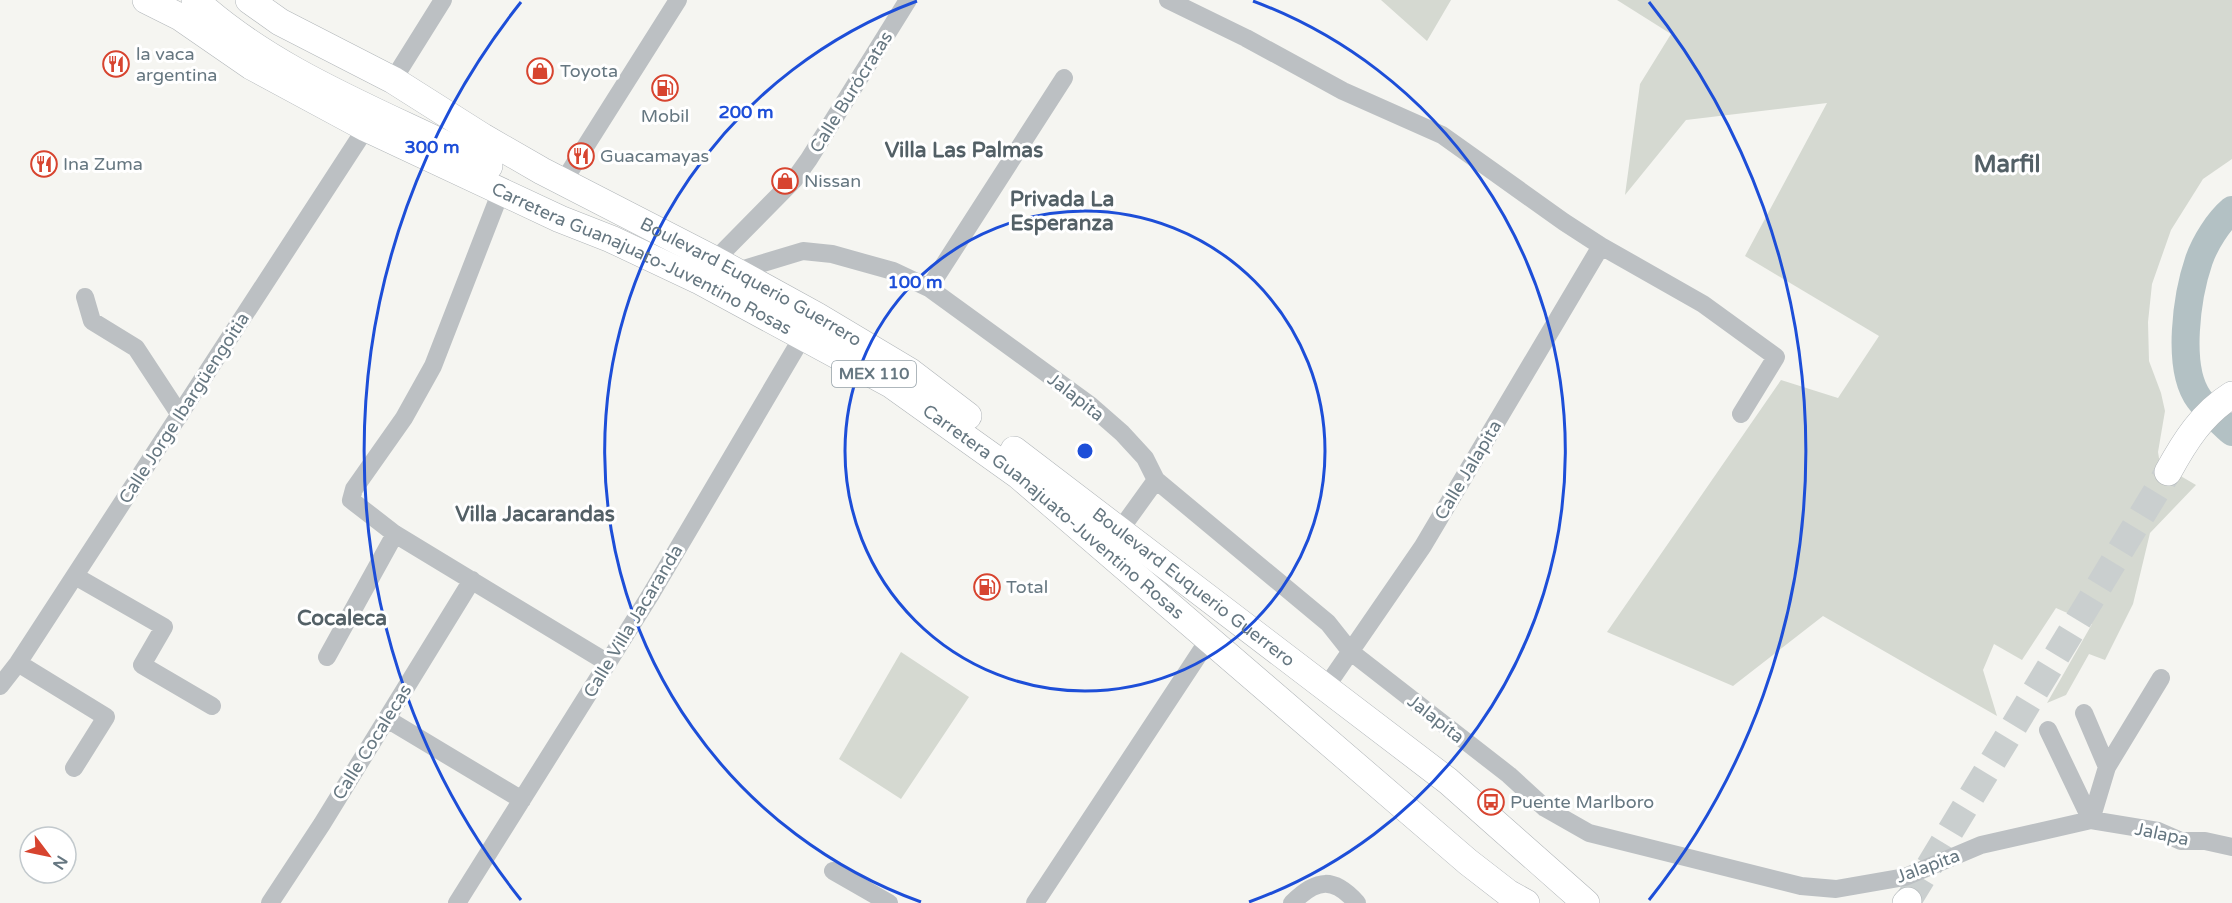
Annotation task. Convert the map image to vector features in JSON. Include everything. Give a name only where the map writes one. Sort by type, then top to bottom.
[{"type":"main road","name":"Carretera Guanajuato-Juventino Rosas","points":[[146,0],[179,6],[251,66],[366,128],[698,280],[892,385],[1018,475],[1468,862],[1508,893],[1526,903]]},
{"type":"main road","points":[[232,0],[312,54],[477,147],[588,217],[611,239]]},
{"type":"main road","name":"Boulevard Euquerio Guerrero","points":[[249,0],[280,22],[393,80],[477,147],[563,182],[726,266],[909,371],[1448,781],[1586,903]]},
{"type":"main road","points":[[179,6],[254,45],[301,74],[477,147]]},
{"type":"main road","points":[[2168,472],[2196,427],[2214,407],[2232,395]]},
{"type":"street","points":[[393,80],[443,0]]},
{"type":"street","points":[[563,182],[678,0]]},
{"type":"street","name":"Calle Burócratas","points":[[726,266],[809,159],[908,0]]},
{"type":"street","points":[[1168,0],[1246,38],[1343,91],[1442,135],[1601,246],[1703,304],[1776,357],[1741,414]]},
{"type":"street","points":[[929,288],[1064,78]]},
{"type":"street","name":"Calle Jorge Ibargüengoitia","points":[[0,686],[18,663],[366,128]]},
{"type":"street","points":[[501,191],[433,366],[404,418],[354,489],[351,500],[395,534],[608,663]]},
{"type":"street","name":"Calle Jalapita","points":[[1326,687],[1423,546],[1601,246]]},
{"type":"street","name":"Jalapita","points":[[726,266],[803,251],[832,254],[892,271],[929,288],[1090,405],[1122,433],[1145,458],[1156,480],[1328,623],[1351,652],[1509,775],[1545,808],[1588,833],[1801,886],[1836,889],[1905,877],[1981,845],[2091,820]]},
{"type":"street","points":[[86,297],[92,321],[136,348],[180,415]]},
{"type":"street","name":"Calle Villa Jacaranda","points":[[458,903],[608,663],[803,336]]},
{"type":"street","points":[[1120,530],[1156,480]]},
{"type":"street","points":[[327,657],[395,534]]},
{"type":"street","points":[[75,576],[164,627],[142,665],[212,706]]},
{"type":"street","name":"Calle Cocalecas","points":[[270,903],[472,580]]},
{"type":"street","points":[[1035,903],[1209,639]]},
{"type":"street","points":[[18,663],[106,717],[74,768]]},
{"type":"street","points":[[2091,820],[2107,767],[2161,678]]},
{"type":"street","points":[[2084,713],[2107,767]]},
{"type":"street","points":[[387,719],[522,800]]},
{"type":"street","points":[[2048,730],[2091,820]]},
{"type":"street","name":"Jalapa","points":[[2091,820],[2158,831],[2181,841],[2205,841],[2232,848]]},
{"type":"street","points":[[833,871],[889,903]]},
{"type":"street","points":[[1292,903],[1302,893],[1327,884],[1345,889],[1357,903]]},
{"type":"shaded area","points":[[1381,0],[1451,0],[1427,41]]},
{"type":"shaded area","points":[[1617,0],[2232,0],[2232,159],[2203,179],[2171,230],[2152,284],[2148,322],[2149,361],[2165,411],[2158,452],[2160,464],[2196,485],[2150,533],[2133,604],[2105,660],[2089,654],[2066,695],[2047,703],[2092,624],[2056,608],[2022,660],[1994,644],[1983,670],[1997,716],[1823,616],[1733,686],[1607,632],[1781,380],[1838,398],[1879,336],[1745,256],[1827,103],[1686,120],[1625,195],[1640,84],[1671,34]]},
{"type":"shaded area","points":[[901,652],[969,697],[901,799],[839,759]]},
{"type":"waterway","points":[[2232,210],[2212,233],[2199,260],[2191,292],[2186,331],[2186,351],[2192,386],[2210,412],[2232,432]]},
{"type":"tunnel","points":[[1908,901],[2168,472]]},
{"type":"place","name":"la vaca argentina","points":[[116,64]]},
{"type":"place","name":"Toyota","points":[[540,71]]},
{"type":"place","name":"Mobil","points":[[665,88]]},
{"type":"place","name":"Guacamayas","points":[[581,156]]},
{"type":"place","name":"Ina Zuma","points":[[44,164]]},
{"type":"place","name":"Nissan","points":[[785,181]]},
{"type":"place","name":"Total","points":[[987,587]]},
{"type":"place","name":"Puente Marlboro","points":[[1491,802]]},
{"type":"district","name":"Villa Las Palmas","points":[[964,150]]},
{"type":"district","name":"Marfil","points":[[2007,164]]},
{"type":"district","name":"Privada La Esperanza","points":[[1062,211]]},
{"type":"district","name":"Villa Jacarandas","points":[[535,514]]},
{"type":"district","name":"Cocaleca","points":[[342,618]]}]
